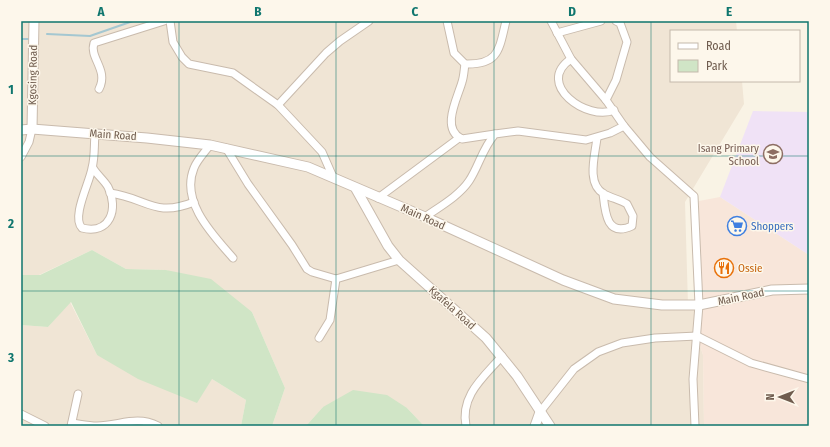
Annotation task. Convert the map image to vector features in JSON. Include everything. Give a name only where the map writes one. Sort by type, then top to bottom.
[{"type":"street","name":"Kgosing Road","points":[[32,129],[34,21]]},
{"type":"street","points":[[99,90],[103,76],[94,50],[94,43],[164,21]]},
{"type":"street","points":[[170,21],[174,46],[189,64],[233,72],[278,105],[322,152],[333,178]]},
{"type":"street","points":[[278,105],[326,53],[340,41],[369,21]]},
{"type":"street","points":[[447,21],[454,53],[465,64],[464,76],[452,118],[452,126],[459,138]]},
{"type":"street","points":[[465,64],[487,62],[494,57],[498,51],[506,21]]},
{"type":"street","points":[[551,21],[571,59],[614,110],[624,126],[650,157],[694,196],[699,305],[693,379],[695,426]]},
{"type":"street","points":[[556,33],[601,21]]},
{"type":"street","points":[[606,100],[616,80],[627,42],[620,23],[616,21]]},
{"type":"street","points":[[571,59],[567,62],[558,76],[560,89],[563,94],[590,110],[606,114],[614,110]]},
{"type":"street","points":[[378,198],[459,138],[518,131],[569,140],[586,140],[597,138],[624,126]]},
{"type":"street","name":"Main Road","points":[[21,130],[32,129],[210,145],[308,167],[563,280],[614,299],[662,305],[699,305],[735,299],[772,290],[809,289]]},
{"type":"street","points":[[21,157],[29,142],[32,129]]},
{"type":"street","points":[[93,168],[106,184],[110,193],[112,215],[110,220],[105,225],[93,229],[82,228],[78,222],[81,204],[93,168],[95,134]]},
{"type":"street","points":[[425,218],[458,192],[468,181],[481,154],[495,134]]},
{"type":"street","points":[[597,138],[593,176],[595,186],[603,194],[627,204],[633,216],[632,226],[623,230],[616,228],[609,223],[605,214],[603,194]]},
{"type":"street","points":[[210,145],[194,168],[191,180],[194,202],[205,224],[233,258]]},
{"type":"street","points":[[226,148],[248,184],[292,245],[307,269],[312,272],[336,278],[399,260]]},
{"type":"street","name":"Kgafela Road","points":[[356,189],[388,246],[399,260],[486,338],[502,356],[550,426]]},
{"type":"street","points":[[110,193],[135,199],[158,209],[171,209],[194,202]]},
{"type":"street","points":[[319,338],[330,320],[336,278]]},
{"type":"street","points":[[534,426],[540,412],[574,369],[598,352],[622,342],[655,338],[697,336],[751,363],[809,379]]},
{"type":"street","points":[[466,426],[464,411],[468,398],[502,356]]},
{"type":"street","points":[[78,394],[71,425],[98,426],[122,422],[148,421],[158,426]]},
{"type":"street","points":[[21,414],[45,426]]},
{"type":"shaded area","points":[[21,21],[736,21],[737,30],[670,30],[670,82],[742,82],[744,104],[685,202],[688,305],[699,305],[697,336],[703,355],[704,426],[424,426],[407,408],[323,407],[306,426],[272,426],[285,388],[252,312],[166,270],[126,269],[92,250],[39,275],[21,275]]},
{"type":"shaded area","name":"Isang Primary School","points":[[753,111],[809,112],[809,255],[720,197]]},
{"type":"shaded area","points":[[720,197],[809,255],[809,426],[704,426],[703,355],[697,336],[699,305],[699,201]]},
{"type":"shaded area","points":[[70,302],[97,355],[212,379],[246,400],[241,426],[21,426],[21,325],[48,327]]},
{"type":"green space","points":[[92,250],[126,269],[166,270],[211,279],[252,312],[285,388],[272,426],[241,426],[246,400],[212,379],[197,403],[138,379],[97,355],[71,302],[48,327],[21,325],[21,275],[40,275]]},
{"type":"green space","points":[[353,390],[387,395],[407,408],[424,426],[306,426],[323,407]]},
{"type":"waterway","points":[[47,34],[90,36],[133,21]]},
{"type":"waterway","points":[[21,39],[32,39]]},
{"type":"place","name":"Isang Primary School","points":[[773,154]]},
{"type":"place","name":"Shoppers","points":[[737,226]]},
{"type":"place","name":"Ossie","points":[[724,268]]}]
